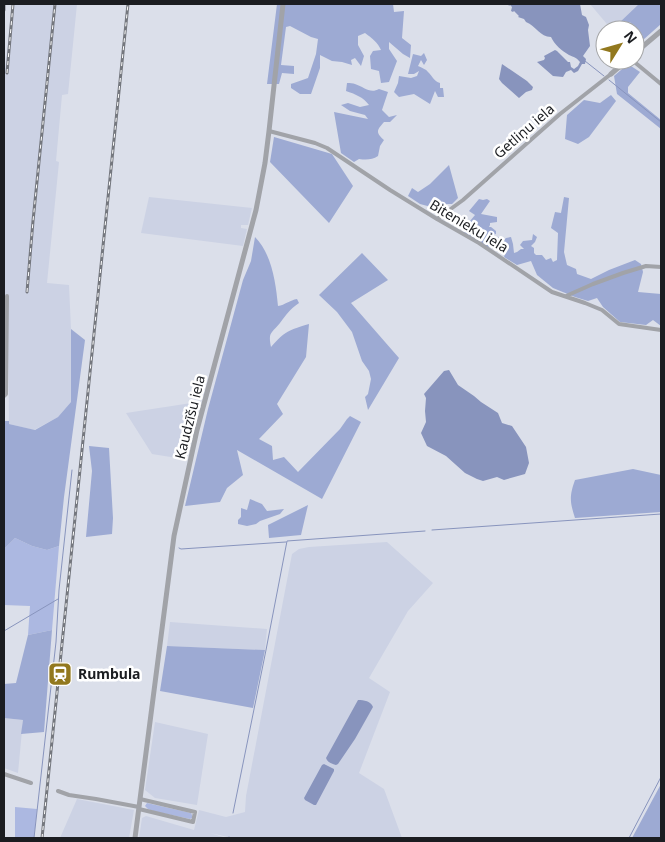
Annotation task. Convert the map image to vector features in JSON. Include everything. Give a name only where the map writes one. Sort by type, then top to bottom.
[{"type":"street","name":"Kaudzīšu iela","points":[[135,838],[178,512],[256,210],[265,163],[283,4]]},
{"type":"street","points":[[645,45],[661,31]]},
{"type":"street","name":"Getliņu iela","points":[[437,219],[463,200],[571,104],[616,70]]},
{"type":"street","points":[[644,70],[661,84]]},
{"type":"street","name":"Bitenieku iela","points":[[269,131],[327,148],[552,292],[585,302],[602,310],[619,324],[661,330]]},
{"type":"street","points":[[566,296],[623,273],[646,266],[661,267]]},
{"type":"street","points":[[4,396],[6,394],[7,296]]},
{"type":"street","points":[[4,774],[31,783]]},
{"type":"street","points":[[58,791],[69,795],[139,808],[193,822],[195,812],[140,799]]},
{"type":"shaded area","points":[[12,4],[77,4],[68,94],[62,95],[56,161],[59,162],[47,283],[69,285],[71,402],[58,417],[34,430],[9,424],[8,297],[4,296],[4,79]]},
{"type":"shaded area","points":[[277,4],[393,4],[394,12],[404,11],[402,38],[411,45],[410,58],[389,42],[389,49],[397,61],[389,82],[381,83],[379,71],[371,69],[370,56],[373,51],[381,50],[365,33],[358,36],[358,45],[364,56],[361,66],[355,58],[351,60],[352,65],[332,61],[320,55],[320,68],[311,94],[300,94],[291,88],[291,84],[308,78],[316,54],[318,39],[290,26],[286,27],[281,65],[294,66],[294,74],[282,73],[279,84],[267,84]]},
{"type":"shaded area","points":[[508,4],[580,4],[582,15],[586,17],[589,25],[590,46],[583,56],[586,59],[585,64],[582,64],[578,71],[574,73],[571,70],[566,72],[563,77],[553,76],[537,62],[544,60],[544,56],[555,50],[570,62],[571,67],[574,69],[580,62],[561,49],[551,37],[547,37],[524,19],[518,17],[514,11],[511,11],[512,7]]},
{"type":"shaded area","points":[[590,4],[661,4],[645,20],[604,20]]},
{"type":"shaded area","points":[[639,4],[661,4],[661,24],[645,38],[645,20],[622,20]]},
{"type":"shaded area","points":[[424,53],[427,60],[424,65],[421,60],[418,66],[426,70],[440,83],[440,88],[443,88],[444,97],[438,97],[435,91],[430,104],[414,94],[399,97],[394,92],[399,76],[411,78],[417,76],[419,71],[414,74],[408,74],[413,54],[421,56]]},
{"type":"shaded area","points":[[502,64],[527,81],[533,87],[532,90],[519,98],[499,79]]},
{"type":"shaded area","points":[[621,70],[637,70],[640,72],[628,87],[628,93],[661,120],[661,129],[617,94],[614,76]]},
{"type":"shaded area","points":[[347,83],[370,90],[379,89],[388,92],[382,110],[389,117],[397,115],[390,122],[384,122],[379,129],[378,133],[384,140],[380,146],[378,156],[367,160],[359,159],[354,162],[341,153],[334,112],[368,119],[365,115],[350,111],[341,105],[348,103],[360,107],[369,105],[361,98],[346,91]]},
{"type":"shaded area","points":[[611,95],[616,101],[589,137],[578,144],[565,139],[567,115],[584,100],[600,103]]},
{"type":"shaded area","points":[[274,137],[332,154],[353,186],[329,223],[270,162]]},
{"type":"shaded area","points":[[449,165],[458,198],[452,204],[444,204],[435,208],[420,204],[408,196],[412,188],[418,192],[430,184]]},
{"type":"shaded area","points":[[149,197],[252,208],[248,225],[241,225],[241,228],[247,229],[243,246],[141,233]]},
{"type":"shaded area","points":[[564,197],[569,198],[564,252],[567,265],[576,269],[577,274],[591,279],[635,260],[641,264],[643,272],[638,292],[661,294],[661,326],[653,320],[646,325],[620,322],[603,307],[597,298],[588,301],[553,288],[537,275],[531,261],[517,265],[504,257],[507,248],[505,244],[498,250],[484,246],[463,233],[466,224],[475,215],[469,211],[479,199],[487,199],[490,201],[481,214],[497,217],[497,222],[490,223],[489,227],[496,231],[496,234],[492,235],[490,242],[487,244],[498,244],[494,241],[499,237],[504,240],[511,237],[514,253],[524,249],[520,245],[523,241],[532,240],[533,234],[537,237],[531,246],[534,248],[534,253],[542,255],[546,260],[551,258],[553,262],[557,260],[558,233],[551,228],[555,212],[561,213]]},
{"type":"shaded area","points":[[255,237],[261,244],[269,261],[278,306],[297,299],[299,303],[288,312],[271,334],[271,347],[288,332],[309,324],[306,357],[277,404],[283,414],[259,439],[272,446],[273,460],[284,457],[298,472],[340,429],[350,416],[361,422],[322,499],[237,450],[243,475],[227,488],[220,502],[185,506],[208,409],[243,280],[251,261]]},
{"type":"shaded area","points":[[362,253],[388,280],[351,303],[399,358],[368,410],[365,397],[368,394],[371,379],[369,371],[362,361],[352,332],[337,312],[319,295]]},
{"type":"shaded area","points":[[71,329],[85,340],[59,546],[47,550],[32,546],[15,538],[4,549],[4,421],[35,430],[58,417],[71,402]]},
{"type":"shaded area","points":[[449,370],[458,385],[498,413],[502,423],[512,426],[526,447],[529,463],[525,474],[504,480],[497,477],[483,481],[465,473],[446,456],[427,446],[421,433],[426,422],[426,398],[424,394],[444,371]]},
{"type":"shaded area","points":[[198,402],[183,459],[152,454],[126,413]]},
{"type":"shaded area","points":[[89,446],[109,448],[113,518],[112,534],[86,537],[92,471]]},
{"type":"shaded area","points":[[633,469],[661,475],[661,512],[575,518],[571,499],[575,480]]},
{"type":"shaded area","points":[[250,499],[262,504],[267,511],[284,509],[280,514],[256,524],[247,526],[238,524],[238,520],[241,517],[241,508],[247,510]]},
{"type":"shaded area","points":[[308,505],[301,535],[269,538],[268,525]]},
{"type":"shaded area","points":[[15,538],[32,546],[47,550],[59,546],[52,630],[28,635],[30,606],[4,605],[4,549]]},
{"type":"shaded area","points":[[387,542],[433,583],[408,611],[369,678],[390,692],[359,773],[384,789],[402,838],[232,838],[210,833],[227,838],[139,838],[142,818],[146,816],[194,830],[199,810],[226,817],[245,812],[246,796],[292,554],[299,549],[309,547]]},
{"type":"shaded area","points":[[170,622],[267,629],[265,650],[167,646]]},
{"type":"shaded area","points":[[52,630],[44,732],[21,734],[23,720],[4,718],[4,684],[16,683],[28,635]]},
{"type":"shaded area","points":[[167,646],[265,650],[253,708],[160,691]]},
{"type":"shaded area","points":[[358,700],[369,702],[373,707],[338,764],[333,764],[326,758]]},
{"type":"shaded area","points":[[4,718],[23,720],[18,773],[4,768]]},
{"type":"shaded area","points":[[155,722],[208,734],[197,805],[155,798],[145,790]]},
{"type":"shaded area","points":[[324,764],[334,769],[334,771],[316,805],[314,805],[304,798]]},
{"type":"shaded area","points":[[661,784],[661,838],[632,838]]},
{"type":"shaded area","points":[[77,799],[134,810],[129,838],[60,838]]},
{"type":"shaded area","points":[[147,803],[191,813],[192,818],[153,811],[145,806]]},
{"type":"shaded area","points":[[15,807],[37,809],[34,838],[15,838]]},
{"type":"waterway","points":[[585,61],[604,76]]},
{"type":"waterway","points":[[609,80],[661,122]]},
{"type":"waterway","points":[[34,838],[56,642],[59,590],[72,470]]},
{"type":"waterway","points":[[432,530],[661,514]]},
{"type":"waterway","points":[[233,813],[287,541],[425,531]]},
{"type":"waterway","points":[[179,548],[286,542]]},
{"type":"waterway","points":[[4,631],[58,599]]},
{"type":"waterway","points":[[629,838],[661,777]]},
{"type":"railway","points":[[4,4],[4,10]]},
{"type":"railway","points":[[7,73],[13,4]]},
{"type":"railway","points":[[27,292],[55,4]]},
{"type":"railway","points":[[42,838],[128,4]]},
{"type":"place","name":"Rumbula","points":[[60,674]]}]
